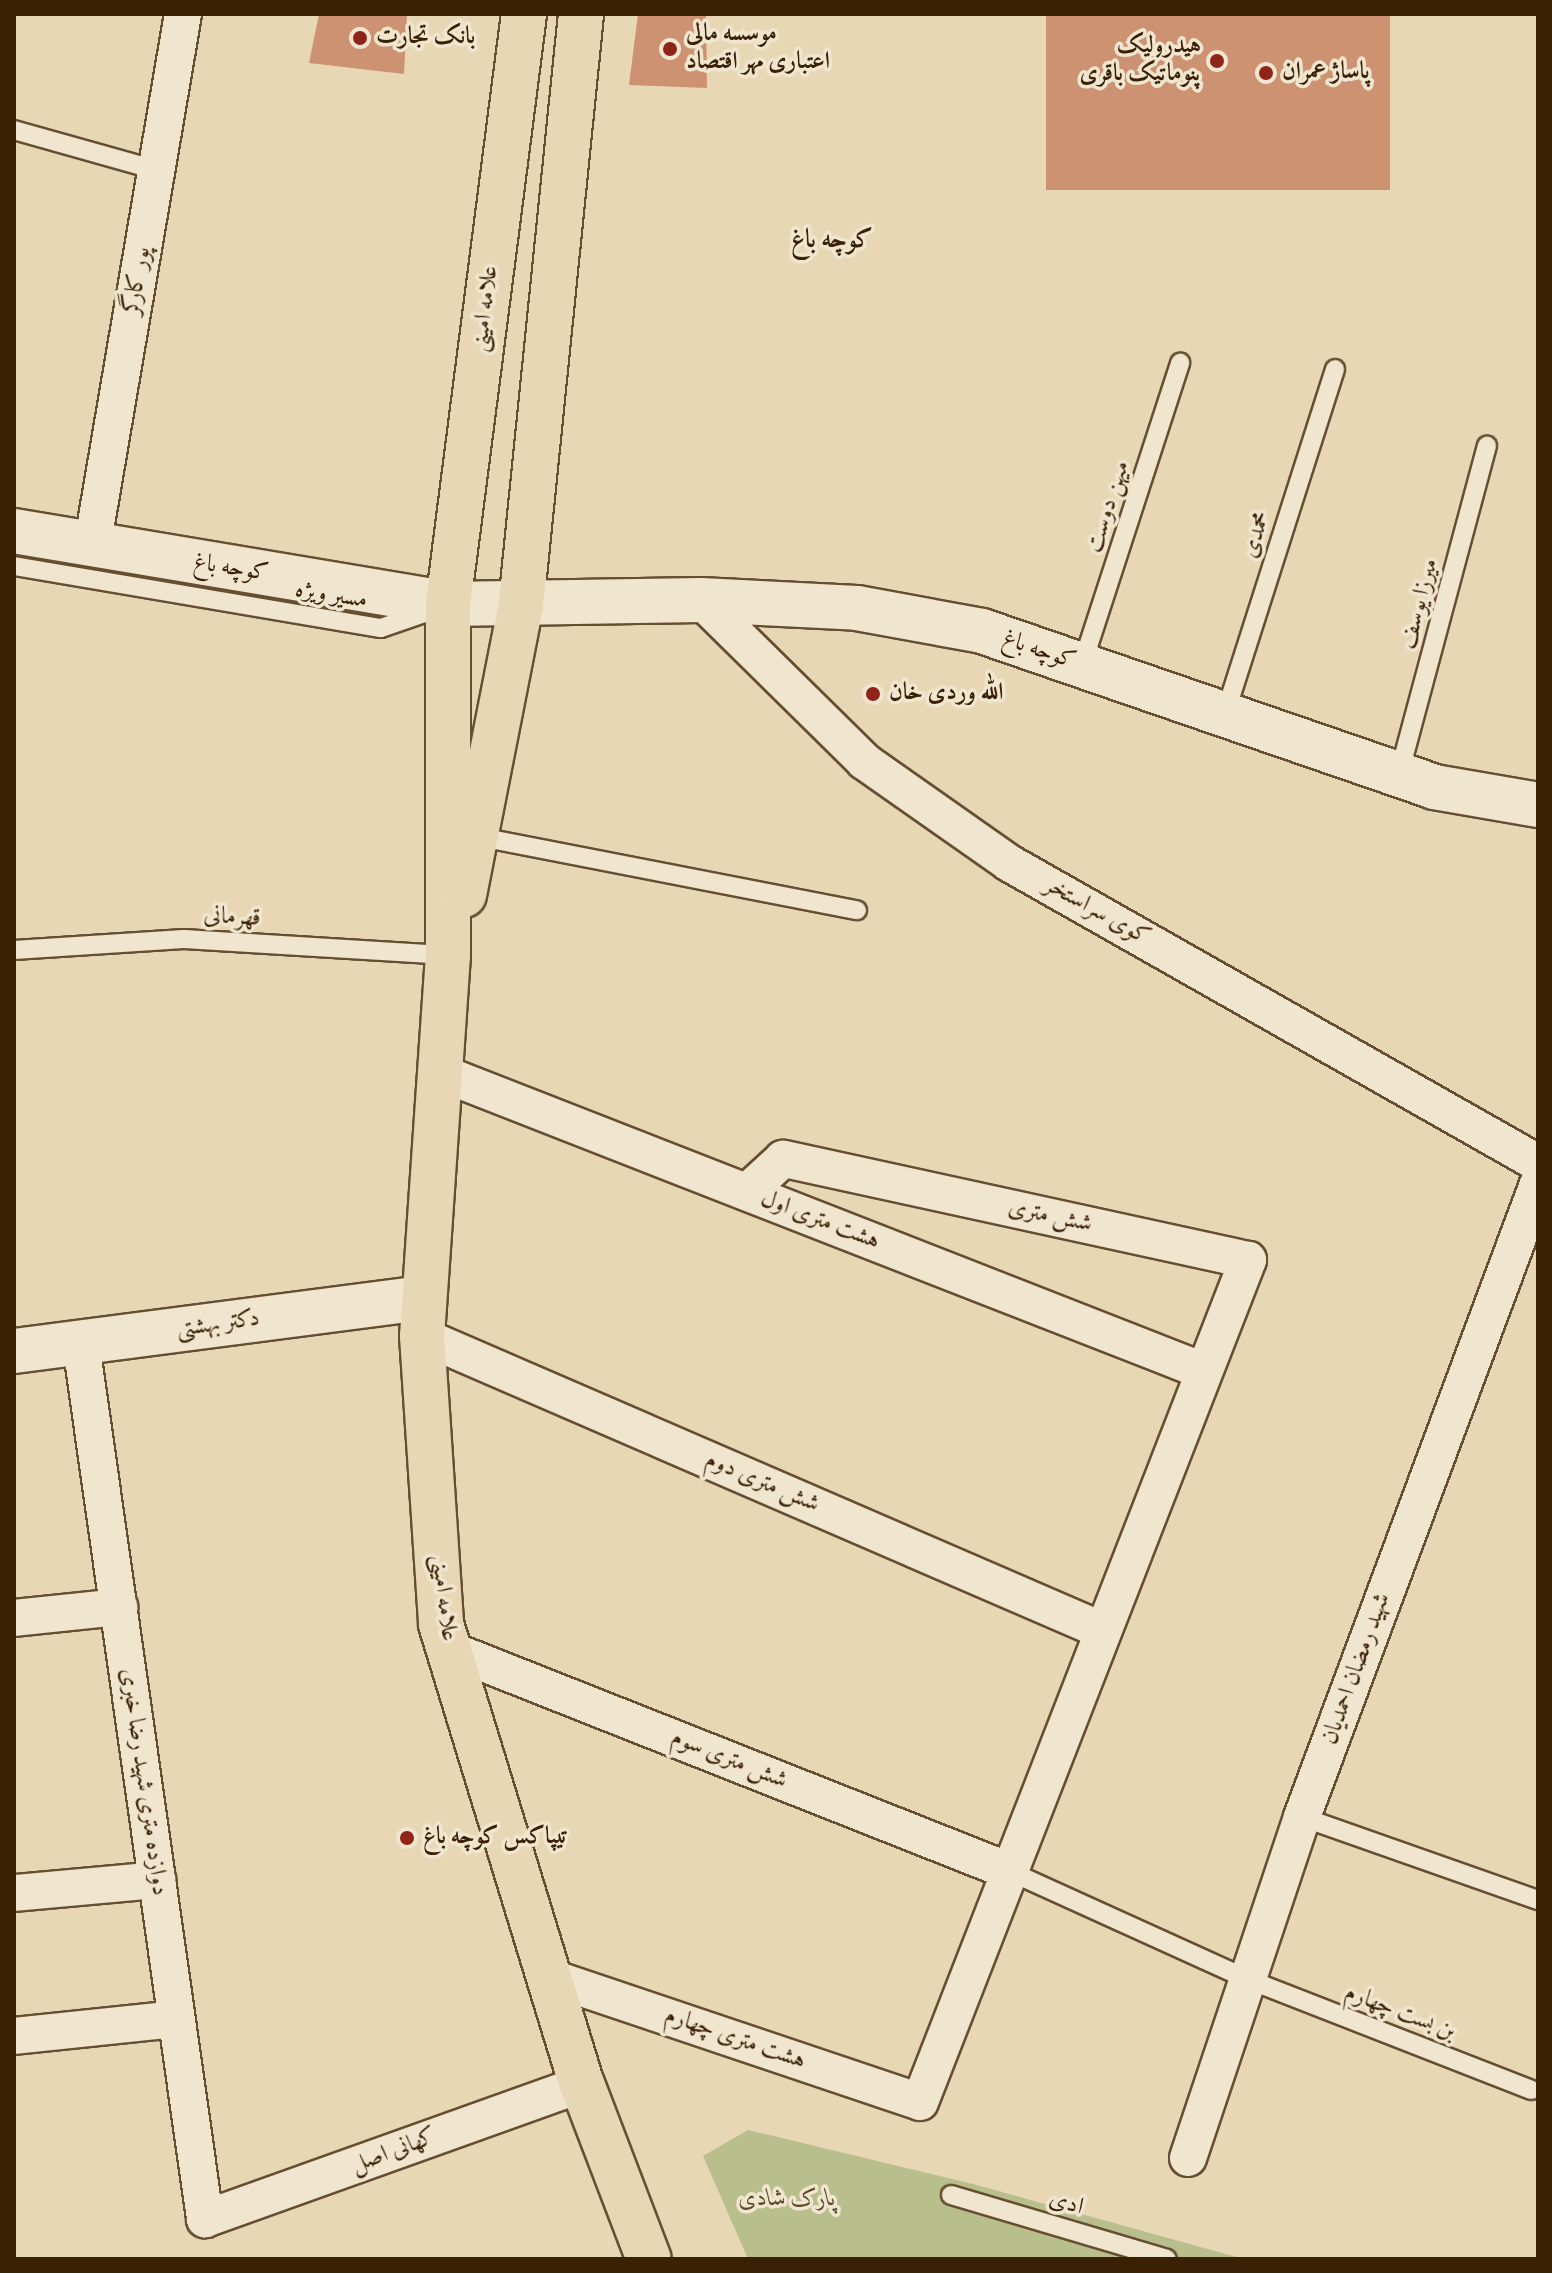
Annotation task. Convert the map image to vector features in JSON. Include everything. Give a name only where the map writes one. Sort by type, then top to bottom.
[{"type":"main road","name":"علامه امینی","points":[[524,14],[448,604],[448,955],[422,1317],[448,1649],[582,2084],[649,2259]]},
{"type":"main road","points":[[448,955],[480,837],[521,605],[581,14]]},
{"type":"main road","name":"کوچه باغ","points":[[14,531],[92,547],[448,604],[701,600],[857,608],[982,631],[1399,774],[1538,805]]},
{"type":"main road","name":"دکتر بهشتی","points":[[14,1351],[422,1317]]},
{"type":"street","name":"پور کارگر","points":[[92,547],[183,14]]},
{"type":"street","name":"کوی سراستخر","points":[[701,600],[864,761],[1009,863],[1538,1163]]},
{"type":"street","name":"هشت متری اول","points":[[439,1072],[1201,1370]]},
{"type":"street","name":"شش متری","points":[[747,1192],[783,1159],[1248,1260],[1201,1370]]},
{"type":"street","name":"شهید رمضان احمدیان","points":[[1188,2158],[1252,1981],[1302,1817],[1538,1184]]},
{"type":"street","name":"شش متری دوم","points":[[422,1317],[1101,1630]]},
{"type":"street","name":"دوازده متری شهید رضا خبری","points":[[81,1344],[205,2219]]},
{"type":"street","points":[[1009,1871],[1201,1370]]},
{"type":"street","points":[[14,1618],[119,1607]]},
{"type":"street","name":"شش متری سوم","points":[[448,1649],[1009,1871]]},
{"type":"street","name":"هشت متری چهارم","points":[[549,1977],[920,2102],[1009,1871]]},
{"type":"street","points":[[14,1893],[157,1880]]},
{"type":"street","points":[[14,2036],[176,2019]]},
{"type":"street","name":"کهانی اصل","points":[[205,2219],[582,2084]]},
{"type":"lane","points":[[14,130],[156,170]]},
{"type":"lane","name":"میهن دوست","points":[[1082,665],[1180,363]]},
{"type":"lane","name":"محمدی","points":[[1225,714],[1335,369]]},
{"type":"lane","name":"میرزا یوسف","points":[[1399,774],[1487,446]]},
{"type":"lane","name":"مسیر ویژه","points":[[14,566],[381,628],[448,604]]},
{"type":"lane","points":[[480,837],[857,910]]},
{"type":"lane","name":"قهرمانی","points":[[14,950],[184,939],[448,955]]},
{"type":"lane","points":[[1302,1817],[1538,1900]]},
{"type":"lane","name":"بن بست چهارم","points":[[1009,1871],[1252,1981],[1531,2090]]},
{"type":"lane","name":"ادی","points":[[951,2195],[1167,2259]]},
{"type":"green space","name":"پارک شادی","points":[[748,2130],[973,2184],[1244,2259],[748,2259],[703,2156]]},
{"type":"building","name":"بانک تجارت","points":[[319,14],[407,14],[404,74],[309,63]]},
{"type":"building","name":"موسسه مالی اعتباری مهر اقتصاد","points":[[638,14],[706,14],[707,88],[629,85]]},
{"type":"building","points":[[1046,14],[1390,14],[1390,190],[1046,190]]},
{"type":"place","name":"بانک تجارت","points":[[360,38]]},
{"type":"place","name":"موسسه مالی اعتباری مهر اقتصاد","points":[[670,49]]},
{"type":"place","name":"هیدرولیک پنوماتیک باقری","points":[[1217,61]]},
{"type":"place","name":"پاساژ عمران","points":[[1266,73]]},
{"type":"place","name":"الله وردی خان","points":[[873,694]]},
{"type":"place","name":"تیپاکس کوچه باغ","points":[[407,1838]]},
{"type":"district","name":"کوچه باغ","points":[[832,241]]}]
